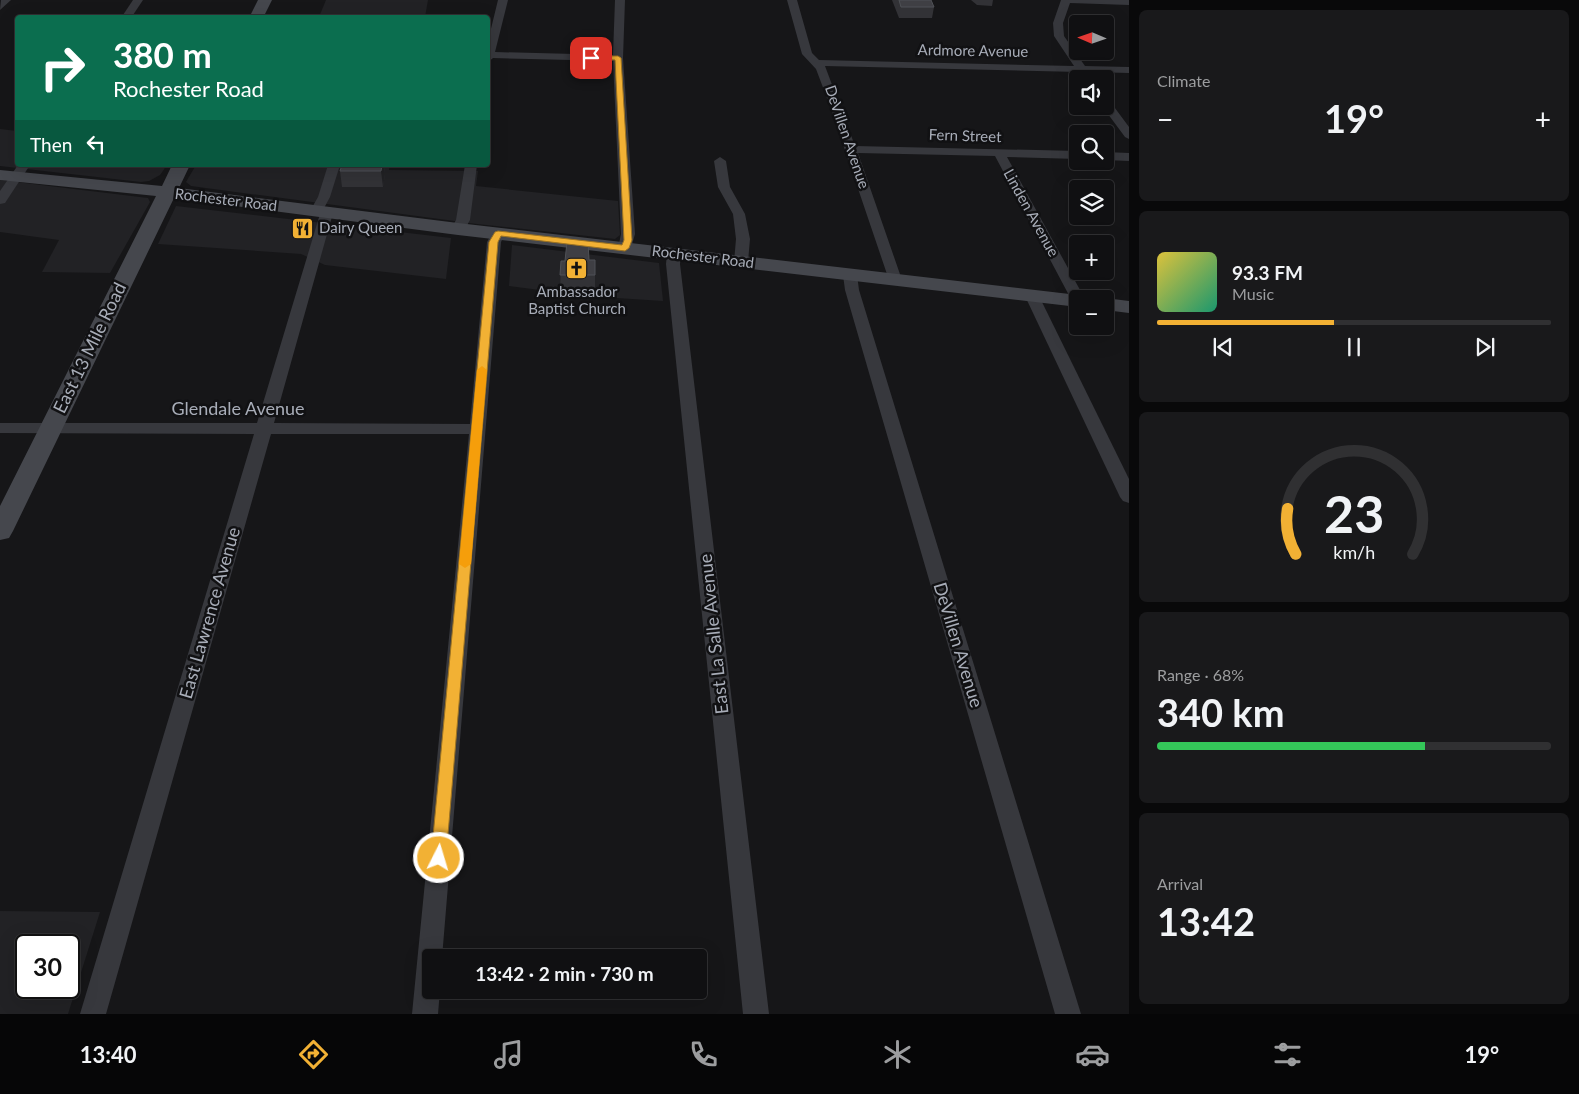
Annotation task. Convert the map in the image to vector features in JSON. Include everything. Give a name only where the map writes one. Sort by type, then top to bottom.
[{"type":"main road","points":[[258,15],[265,0]]},
{"type":"main road","name":"East 13 Mile Road","points":[[0,531],[180,167]]},
{"type":"main road","name":"Rochester Road","points":[[13,172],[498,234],[1069,299]]},
{"type":"main road","points":[[1114,305],[1129,307]]},
{"type":"street","points":[[0,7],[6,0]]},
{"type":"street","points":[[128,15],[138,0]]},
{"type":"street","points":[[490,49],[503,0]]},
{"type":"street","points":[[620,0],[618,58],[628,229],[625,248]]},
{"type":"street","name":"DeVillen Avenue","points":[[792,0],[807,54],[823,70],[894,270],[895,280]]},
{"type":"street","points":[[1081,69],[1059,36],[1057,29],[1067,0],[1129,2]]},
{"type":"street","points":[[490,57],[618,58]]},
{"type":"street","name":"Ardmore Avenue","points":[[817,63],[1129,70]]},
{"type":"street","points":[[1114,114],[1129,135]]},
{"type":"street","name":"Fern Street","points":[[851,149],[1069,155]]},
{"type":"street","name":"Linden Avenue","points":[[998,153],[1073,290]]},
{"type":"street","points":[[1114,156],[1129,157]]},
{"type":"street","points":[[720,161],[724,187],[739,214],[743,239],[741,262]]},
{"type":"street","name":"East Lawrence Avenue","points":[[93,1014],[263,429],[333,167]]},
{"type":"street","points":[[458,229],[463,220],[471,167]]},
{"type":"street","points":[[0,200],[13,172]]},
{"type":"street","points":[[425,1014],[494,242],[498,234]]},
{"type":"street","name":"East La Salle Avenue","points":[[674,254],[673,264],[756,1014]]},
{"type":"street","name":"DeVillen Avenue","points":[[850,275],[853,294],[1068,1014]]},
{"type":"street","points":[[1032,296],[1129,497]]},
{"type":"street","name":"Glendale Avenue","points":[[0,428],[477,429]]},
{"type":"shaded area","points":[[326,0],[428,0],[425,15],[320,15]]},
{"type":"shaded area","points":[[0,129],[15,131],[15,167],[166,167],[160,175],[149,181],[141,182],[0,166]]},
{"type":"shaded area","points":[[195,167],[390,167],[389,170],[478,171],[476,186],[618,201],[620,235],[615,239],[477,224],[191,186],[186,182]]},
{"type":"shaded area","points":[[0,180],[148,198],[150,202],[110,273],[42,272],[59,240],[0,232]]},
{"type":"shaded area","points":[[176,206],[451,238],[446,279],[325,265],[301,254],[158,244]]},
{"type":"shaded area","points":[[512,245],[659,263],[663,301],[586,296],[509,286]]},
{"type":"shaded area","points":[[0,911],[100,912],[80,976],[80,934],[15,934],[15,999],[73,999],[68,1014],[0,1014]]},
{"type":"building","points":[[899,0],[931,0],[934,7],[901,7]]},
{"type":"building","points":[[341,167],[382,167],[381,171],[340,171]]},
{"type":"building","points":[[567,242],[588,242],[589,260],[595,260],[595,275],[560,275],[561,261],[565,261]]},
{"type":"slow traffic","points":[[465,564],[482,370]]},
{"type":"place","name":"Dairy Queen","points":[[303,228]]},
{"type":"place","name":"Ambassador Baptist Church","points":[[577,269]]},
{"type":"route","points":[[439,858],[494,242],[498,234],[625,248],[628,240],[618,58],[591,58]]}]
